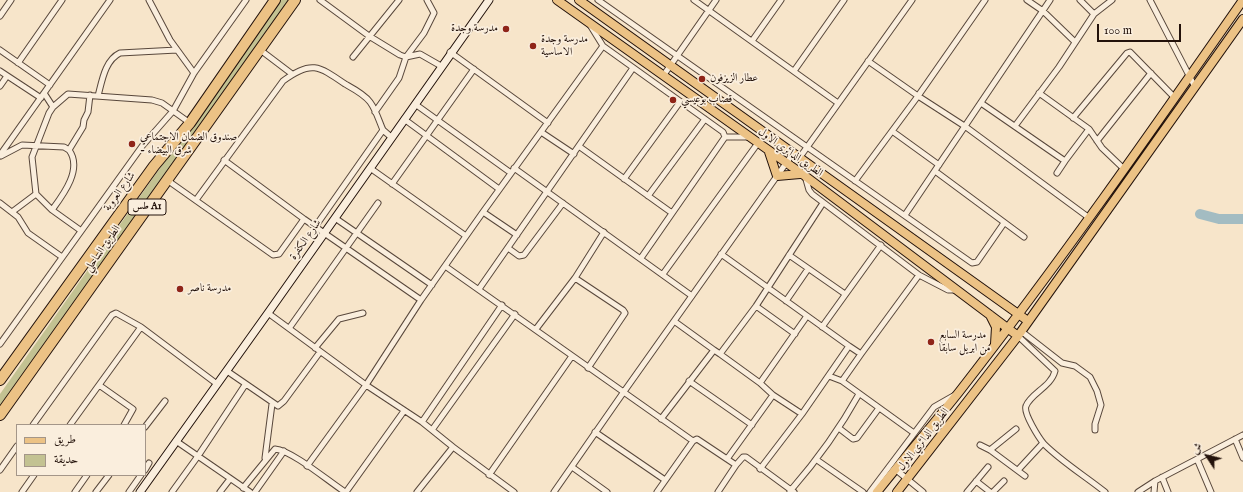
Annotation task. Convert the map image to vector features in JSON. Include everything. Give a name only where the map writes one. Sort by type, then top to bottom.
[{"type":"highway","name":"شارع العروبة","points":[[0,380],[154,166],[190,123],[275,0]]},
{"type":"highway","name":"الطريق الساحلي","points":[[0,415],[295,0]]},
{"type":"main road","name":"الطريق الدائري الاول","points":[[557,0],[803,175],[986,310],[1008,328],[1020,334],[897,492]]},
{"type":"main road","name":"الطريق الدائري الاول","points":[[579,0],[797,154],[1028,321]]},
{"type":"main road","points":[[1008,328],[1175,98],[1243,0]]},
{"type":"main road","points":[[1020,334],[1195,87],[1240,27],[1243,19]]},
{"type":"main road","points":[[767,150],[774,164],[777,176],[803,175]]},
{"type":"main road","points":[[986,310],[996,327],[994,346]]},
{"type":"main road","name":"الطريق الدائري الاول","points":[[877,492],[958,394],[1008,328]]},
{"type":"main road","points":[[949,404],[960,412]]},
{"type":"street","points":[[0,16],[11,0]]},
{"type":"street","points":[[18,63],[62,0]]},
{"type":"street","points":[[0,156],[110,0]]},
{"type":"street","points":[[150,0],[162,27],[194,73]]},
{"type":"street","points":[[0,344],[80,230],[143,145],[173,111],[194,73],[246,0]]},
{"type":"street","points":[[320,0],[369,36],[400,55],[406,57],[420,54],[441,66]]},
{"type":"street","points":[[353,57],[399,0]]},
{"type":"street","points":[[375,112],[398,78],[406,57],[432,20],[434,13],[427,0]]},
{"type":"street","name":"شارع الكفرة","points":[[140,492],[324,234],[450,52],[488,0]]},
{"type":"street","points":[[598,0],[974,263],[977,262],[1004,223]]},
{"type":"street","points":[[694,0],[838,103]]},
{"type":"street","points":[[663,76],[716,0]]},
{"type":"street","points":[[752,41],[781,0]]},
{"type":"street","points":[[794,71],[844,0]]},
{"type":"street","points":[[554,492],[623,392],[786,163],[807,147],[912,0]]},
{"type":"street","points":[[855,181],[918,96],[985,0]]},
{"type":"street","points":[[1027,0],[1043,11],[1075,42]]},
{"type":"street","points":[[905,215],[966,127],[1050,0]]},
{"type":"street","points":[[1080,0],[1094,14]]},
{"type":"street","points":[[1015,126],[1094,14],[1112,0]]},
{"type":"street","points":[[1151,0],[1195,87]]},
{"type":"street","points":[[589,23],[603,46],[723,132],[725,137]]},
{"type":"street","points":[[307,466],[366,385],[421,300],[499,189],[603,46]]},
{"type":"street","points":[[259,49],[292,74]]},
{"type":"street","points":[[0,50],[50,85]]},
{"type":"street","points":[[98,96],[105,71],[116,55],[120,53],[177,50]]},
{"type":"street","points":[[450,52],[548,123]]},
{"type":"street","points":[[1073,118],[1127,52],[1133,54],[1175,98]]},
{"type":"street","points":[[868,61],[966,127],[1088,217]]},
{"type":"street","points":[[196,200],[270,96],[283,81],[292,74],[314,67],[323,69],[365,97],[375,112],[383,130],[391,137]]},
{"type":"street","points":[[479,289],[580,147],[633,68]]},
{"type":"street","points":[[392,184],[474,69]]},
{"type":"street","points":[[0,71],[42,96],[53,107]]},
{"type":"street","points":[[1097,141],[1151,73]]},
{"type":"street","points":[[0,86],[7,76]]},
{"type":"street","points":[[1039,93],[1089,129],[1102,148],[1124,169]]},
{"type":"street","points":[[80,230],[52,210],[36,194],[32,157],[34,147],[48,112],[53,107],[68,94],[152,100],[157,101],[190,123]]},
{"type":"street","points":[[69,150],[83,127],[84,120],[88,112],[90,95]]},
{"type":"street","points":[[624,179],[680,102]]},
{"type":"street","points":[[981,103],[1065,161]]},
{"type":"street","points":[[415,104],[511,174]]},
{"type":"street","points":[[404,119],[499,189]]},
{"type":"street","points":[[648,196],[705,119]]},
{"type":"street","points":[[1057,173],[1089,129]]},
{"type":"street","points":[[316,227],[383,130]]},
{"type":"street","points":[[892,131],[939,165]]},
{"type":"street","points":[[541,132],[574,154]]},
{"type":"street","points":[[725,137],[749,137]]},
{"type":"street","points":[[641,258],[725,137]]},
{"type":"street","points":[[663,274],[758,143]]},
{"type":"street","points":[[0,156],[19,146],[64,147],[69,150],[73,162],[72,176],[67,189],[52,210]]},
{"type":"street","points":[[580,147],[672,213]]},
{"type":"street","points":[[224,160],[324,234],[421,300]]},
{"type":"street","points":[[370,168],[466,236]]},
{"type":"street","points":[[514,168],[692,296]]},
{"type":"street","points":[[935,171],[1024,237]]},
{"type":"street","points":[[803,175],[809,190],[823,203],[919,275],[948,290],[958,290]]},
{"type":"street","points":[[167,180],[273,255],[279,254],[304,219]]},
{"type":"street","points":[[12,212],[36,194]]},
{"type":"street","points":[[0,203],[18,217],[28,233],[62,257]]},
{"type":"street","points":[[508,248],[519,256],[524,255],[563,203]]},
{"type":"street","points":[[720,354],[756,306],[823,203]]},
{"type":"street","points":[[290,327],[378,204]]},
{"type":"street","points":[[483,212],[517,235]]},
{"type":"street","points":[[335,218],[432,286]]},
{"type":"street","points":[[536,329],[575,278],[604,232]]},
{"type":"street","points":[[822,327],[881,245]]},
{"type":"street","points":[[721,254],[786,302],[861,354]]},
{"type":"street","points":[[789,255],[846,294]]},
{"type":"street","points":[[445,266],[536,329],[588,368],[692,441],[700,440],[736,465]]},
{"type":"street","points":[[786,302],[808,269]]},
{"type":"street","points":[[842,381],[919,275]]},
{"type":"street","points":[[575,278],[623,310],[625,313],[588,368]]},
{"type":"street","points":[[422,422],[502,306]]},
{"type":"street","points":[[756,306],[795,334]]},
{"type":"street","points":[[34,424],[112,315],[116,312],[120,313],[217,384]]},
{"type":"street","points":[[268,313],[290,327],[320,352],[366,385],[422,422],[514,492]]},
{"type":"street","points":[[315,348],[339,319],[363,313]]},
{"type":"street","points":[[432,430],[514,314]]},
{"type":"street","points":[[760,383],[807,316]]},
{"type":"street","points":[[674,321],[760,383],[773,395],[802,414]]},
{"type":"street","points":[[71,424],[141,328]]},
{"type":"street","points":[[1020,334],[1062,362],[1075,366],[1090,377],[1097,391],[1101,405],[1095,424],[1095,430]]},
{"type":"street","points":[[1020,334],[1055,371],[1053,376],[1038,393],[1028,401],[1025,408],[1026,415],[1043,443],[1105,492]]},
{"type":"street","points":[[760,469],[802,414],[849,346]]},
{"type":"street","points":[[661,419],[714,350]]},
{"type":"street","points":[[227,371],[272,404],[278,406],[320,352]]},
{"type":"street","points":[[490,475],[572,356]]},
{"type":"street","points":[[829,376],[842,381],[914,433]]},
{"type":"street","points":[[689,381],[752,425]]},
{"type":"street","points":[[99,384],[133,409],[125,424]]},
{"type":"street","points":[[172,492],[245,385]]},
{"type":"street","points":[[718,492],[736,465],[744,457],[792,491],[840,429],[859,394]]},
{"type":"street","points":[[870,492],[934,407],[958,394]]},
{"type":"street","points":[[728,459],[773,395]]},
{"type":"street","points":[[146,426],[165,401]]},
{"type":"street","points":[[265,459],[272,404]]},
{"type":"street","points":[[840,429],[853,438],[857,438],[879,408]]},
{"type":"street","points":[[243,488],[265,459],[275,449],[284,451],[345,492],[404,411]]},
{"type":"street","points":[[990,450],[1016,429]]},
{"type":"street","points":[[595,432],[665,480]]},
{"type":"street","points":[[1138,492],[1162,477],[1243,435]]},
{"type":"street","points":[[1235,439],[1243,458]]},
{"type":"street","points":[[176,441],[250,492]]},
{"type":"street","points":[[657,492],[692,441]]},
{"type":"street","points":[[1018,470],[1043,443]]},
{"type":"street","points":[[980,445],[990,450],[1025,476]]},
{"type":"street","points":[[0,470],[16,447]]},
{"type":"street","points":[[417,492],[453,447]]},
{"type":"street","points":[[255,492],[284,451]]},
{"type":"street","points":[[1197,459],[1211,492]]},
{"type":"street","points":[[817,460],[863,492]]},
{"type":"street","points":[[146,468],[149,464]]},
{"type":"street","points":[[572,467],[607,492]]},
{"type":"street","points":[[967,492],[988,467]]},
{"type":"street","points":[[895,469],[908,478],[923,492]]},
{"type":"street","points":[[22,492],[33,476]]},
{"type":"street","points":[[75,492],[86,476]]},
{"type":"street","points":[[96,492],[108,476]]},
{"type":"street","points":[[129,492],[140,476]]},
{"type":"street","points":[[1162,477],[1168,492]]},
{"type":"street","points":[[220,492],[230,479]]},
{"type":"street","points":[[976,481],[991,492],[1004,481]]},
{"type":"street","points":[[1154,492],[1155,481]]},
{"type":"green space","points":[[279,0],[291,0],[0,408],[0,394]]},
{"type":"waterway","points":[[1200,214],[1219,219],[1243,219]]},
{"type":"place","name":"مدرسة وجدة","points":[[506,29]]},
{"type":"place","name":"مدرسة وجدة الاساسية","points":[[533,46]]},
{"type":"place","name":"عطار الزيزفون","points":[[702,79]]},
{"type":"place","name":"قصاب بوعيسي","points":[[673,100]]},
{"type":"place","name":"صندوق الضمان الاجتماعي - شرق البيضاء","points":[[132,144]]},
{"type":"place","name":"مدرسة ناصر","points":[[180,289]]},
{"type":"place","name":"مدرسة السابع من ابريل سابقا","points":[[931,342]]}]
